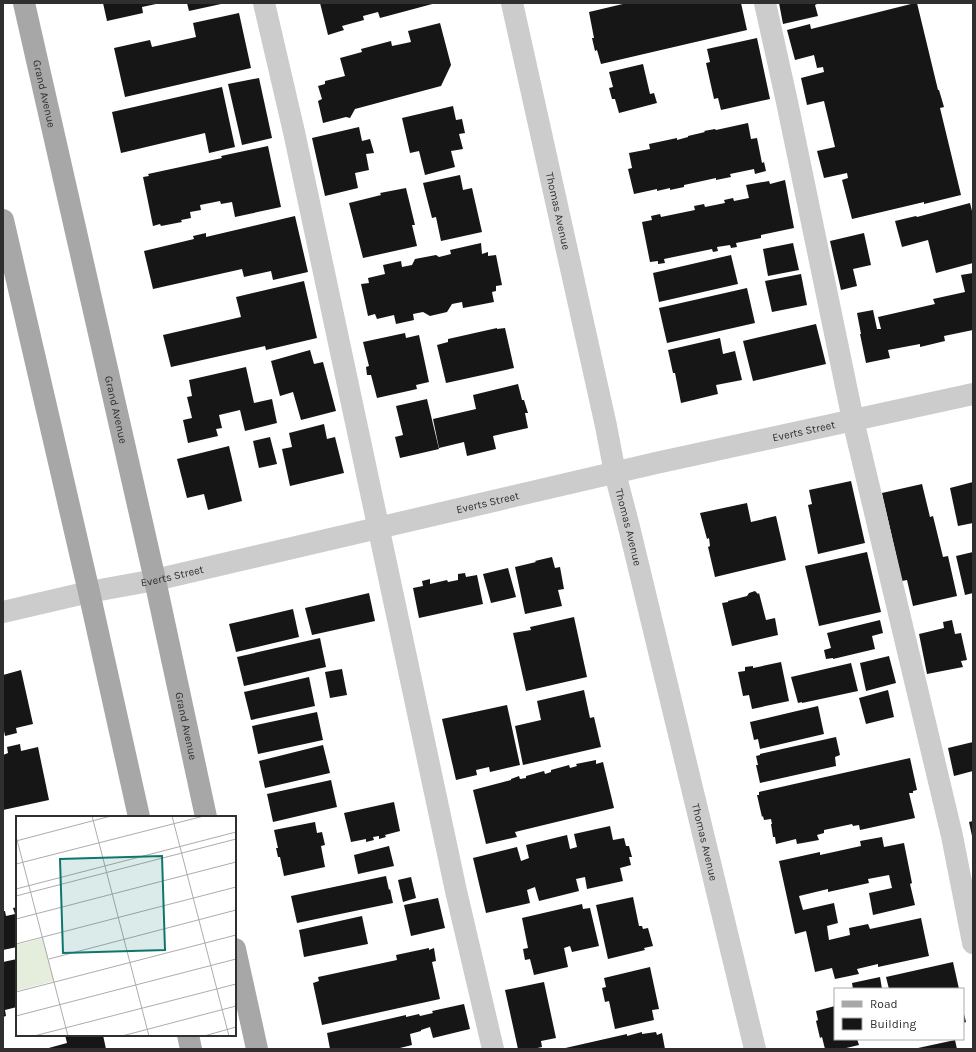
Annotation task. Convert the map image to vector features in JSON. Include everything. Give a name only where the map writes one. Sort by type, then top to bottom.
[{"type":"main road","name":"Grand Avenue","points":[[24,3],[155,580],[206,816]]},
{"type":"main road","points":[[3,220],[89,592],[139,816]]},
{"type":"main road","points":[[236,954],[257,1049]]},
{"type":"main road","points":[[188,1036],[191,1049]]},
{"type":"street","points":[[264,3],[294,132],[456,892],[493,1049]]},
{"type":"street","name":"Thomas Avenue","points":[[512,3],[606,426],[615,473],[755,1049]]},
{"type":"street","points":[[765,3],[853,420],[952,836],[973,942]]},
{"type":"street","name":"Everts Street","points":[[3,612],[89,592],[155,580],[615,473],[973,394]]},
{"type":"building","points":[[103,3],[156,4],[142,7],[143,13],[107,21]]},
{"type":"building","points":[[187,3],[221,3],[221,4],[189,11]]},
{"type":"building","points":[[320,3],[436,3],[380,18],[378,12],[363,16],[364,20],[342,26],[344,30],[328,35]]},
{"type":"building","points":[[627,3],[741,3],[747,30],[601,64],[597,50],[595,51],[592,38],[594,38],[589,12]]},
{"type":"building","points":[[779,3],[819,3],[815,5],[818,16],[783,24]]},
{"type":"building","points":[[917,3],[938,90],[944,107],[940,108],[961,195],[852,219],[842,180],[848,178],[847,173],[824,178],[817,151],[835,147],[824,101],[807,105],[801,78],[824,72],[823,67],[817,68],[814,55],[795,60],[787,30],[810,24],[811,29]]},
{"type":"building","points":[[239,13],[251,68],[125,97],[114,48],[150,40],[152,47],[196,37],[193,23]]},
{"type":"building","points":[[440,23],[451,65],[441,86],[355,109],[350,118],[346,117],[323,123],[318,101],[322,99],[318,86],[325,84],[325,81],[345,76],[340,58],[362,52],[361,49],[391,41],[392,46],[411,42],[408,31]]},
{"type":"building","points":[[757,38],[770,99],[721,110],[718,98],[714,99],[706,63],[710,62],[707,49]]},
{"type":"building","points":[[643,64],[650,94],[654,93],[657,103],[619,113],[615,99],[612,99],[609,88],[613,87],[609,72]]},
{"type":"building","points":[[259,78],[272,138],[242,145],[228,84]]},
{"type":"building","points":[[222,87],[235,147],[209,153],[205,133],[121,153],[112,112]]},
{"type":"building","points":[[453,106],[456,120],[462,119],[465,133],[459,134],[463,149],[451,151],[455,167],[425,175],[419,151],[410,153],[402,118]]},
{"type":"building","points":[[748,123],[751,139],[757,138],[762,163],[764,162],[766,171],[755,174],[754,169],[730,174],[731,177],[716,180],[716,178],[684,185],[684,187],[670,190],[670,188],[657,191],[657,189],[634,194],[628,169],[632,168],[629,153],[650,149],[649,144],[677,138],[677,140],[705,132],[704,131]]},
{"type":"building","points":[[359,127],[362,141],[370,139],[374,153],[366,154],[369,170],[355,173],[358,188],[325,196],[312,138]]},
{"type":"building","points":[[268,146],[281,207],[235,217],[232,202],[221,204],[220,201],[200,205],[201,210],[190,212],[191,218],[181,220],[182,222],[153,226],[143,177],[149,176],[148,174],[222,158],[221,156]]},
{"type":"building","points":[[460,175],[463,190],[472,188],[482,232],[441,241],[436,217],[432,218],[423,183]]},
{"type":"building","points":[[785,180],[794,228],[761,235],[761,238],[736,243],[737,247],[731,248],[730,245],[717,247],[718,251],[713,252],[712,249],[664,259],[665,263],[658,264],[658,261],[650,262],[642,222],[652,220],[651,216],[660,214],[661,217],[695,210],[694,206],[704,204],[705,207],[725,203],[724,200],[733,198],[734,201],[749,198],[746,185],[769,181],[770,184]]},
{"type":"building","points":[[406,188],[415,225],[412,225],[417,246],[363,258],[349,203],[381,195],[380,193]]},
{"type":"building","points":[[970,203],[973,215],[973,263],[936,273],[928,240],[902,247],[895,221],[917,217]]},
{"type":"building","points":[[295,216],[308,272],[273,280],[271,271],[244,277],[242,269],[153,289],[144,251],[194,239],[193,236],[206,233],[206,237]]},
{"type":"building","points":[[864,233],[871,265],[853,269],[857,286],[841,290],[830,241]]},
{"type":"building","points":[[481,243],[482,254],[488,252],[488,256],[496,255],[502,285],[496,286],[496,291],[492,292],[494,302],[463,308],[462,302],[452,304],[447,312],[430,316],[423,312],[413,314],[414,320],[396,324],[394,315],[377,319],[375,314],[368,316],[361,284],[369,283],[368,278],[385,274],[383,265],[401,261],[402,267],[412,265],[415,259],[436,255],[439,257],[451,254],[450,250]]},
{"type":"building","points":[[793,243],[799,270],[768,276],[763,249]]},
{"type":"building","points":[[731,255],[738,284],[659,302],[653,273]]},
{"type":"building","points":[[973,273],[973,330],[944,336],[945,341],[920,347],[920,344],[888,350],[890,358],[866,363],[857,313],[873,310],[877,329],[881,329],[878,317],[935,304],[933,299],[965,292],[961,275]]},
{"type":"building","points":[[801,274],[807,305],[772,312],[765,281]]},
{"type":"building","points":[[304,281],[317,338],[266,350],[265,346],[171,367],[163,335],[241,317],[236,297]]},
{"type":"building","points":[[747,288],[755,323],[667,343],[659,308]]},
{"type":"building","points":[[816,324],[826,364],[753,381],[743,341]]},
{"type":"building","points":[[497,328],[505,328],[514,368],[446,383],[437,345],[448,342],[448,339]]},
{"type":"building","points":[[405,333],[406,338],[419,335],[429,382],[416,385],[417,389],[377,398],[371,375],[367,375],[366,367],[369,366],[363,342]]},
{"type":"building","points":[[720,338],[723,354],[735,351],[742,380],[716,385],[718,394],[681,403],[675,373],[673,373],[668,350]]},
{"type":"building","points":[[310,350],[314,364],[323,362],[336,411],[301,420],[293,392],[280,396],[271,361]]},
{"type":"building","points":[[246,367],[254,403],[272,399],[277,423],[245,431],[240,410],[219,415],[222,428],[216,429],[218,436],[188,443],[183,420],[192,418],[187,397],[192,396],[189,380]]},
{"type":"building","points":[[518,384],[522,400],[524,400],[528,413],[525,413],[528,428],[493,436],[496,449],[467,456],[464,442],[439,448],[433,419],[476,409],[473,395]]},
{"type":"building","points":[[427,399],[439,449],[400,458],[395,437],[403,435],[396,406]]},
{"type":"building","points":[[324,424],[327,439],[335,437],[344,473],[290,486],[282,449],[292,447],[289,433]]},
{"type":"building","points":[[270,437],[277,464],[259,468],[253,441]]},
{"type":"building","points":[[229,446],[242,501],[208,510],[204,494],[187,498],[177,459]]},
{"type":"building","points":[[851,481],[865,543],[818,554],[808,505],[812,504],[809,490]]},
{"type":"building","points":[[973,482],[973,523],[958,526],[950,488]]},
{"type":"building","points":[[922,484],[930,517],[933,516],[943,557],[948,556],[957,596],[913,606],[907,580],[902,581],[882,493]]},
{"type":"building","points":[[747,503],[751,522],[776,516],[786,560],[715,577],[708,547],[710,546],[709,538],[707,539],[700,513]]},
{"type":"building","points":[[867,552],[881,612],[819,626],[805,566]]},
{"type":"building","points":[[973,552],[973,593],[965,595],[956,556]]},
{"type":"building","points":[[552,557],[555,568],[560,567],[564,589],[558,590],[562,606],[525,614],[515,567]]},
{"type":"building","points":[[508,568],[516,597],[491,603],[483,574]]},
{"type":"building","points":[[465,573],[466,577],[477,575],[483,604],[419,618],[413,588],[423,586],[422,581],[430,579],[430,584],[447,580],[448,582],[458,580],[458,574]]},
{"type":"building","points":[[755,591],[758,594],[759,593],[766,620],[775,618],[778,635],[732,646],[722,603],[747,596],[749,593]]},
{"type":"building","points":[[369,593],[375,621],[312,635],[305,608]]},
{"type":"building","points":[[293,609],[299,637],[236,652],[229,624]]},
{"type":"building","points":[[574,617],[587,677],[526,691],[513,633],[531,630],[530,627]]},
{"type":"building","points":[[880,620],[883,633],[872,636],[875,649],[833,659],[826,659],[824,650],[831,648],[827,633]]},
{"type":"building","points":[[952,620],[955,634],[961,633],[967,660],[961,661],[963,667],[927,674],[919,634],[944,628],[943,622]]},
{"type":"building","points":[[320,638],[326,667],[244,686],[237,657]]},
{"type":"building","points":[[889,656],[896,683],[866,691],[860,663]]},
{"type":"building","points":[[781,662],[789,701],[752,709],[749,695],[743,696],[738,672],[745,671],[745,667],[753,666],[753,668]]},
{"type":"building","points":[[851,663],[858,691],[798,703],[791,677]]},
{"type":"building","points":[[342,669],[347,695],[330,698],[325,672]]},
{"type":"building","points":[[21,670],[33,724],[16,728],[17,733],[5,736],[3,731],[3,675]]},
{"type":"building","points":[[309,677],[315,706],[251,720],[244,692]]},
{"type":"building","points":[[584,690],[590,718],[594,717],[601,747],[523,765],[515,726],[541,720],[537,701]]},
{"type":"building","points":[[888,690],[894,717],[866,724],[859,698]]},
{"type":"building","points":[[507,705],[520,765],[490,772],[489,767],[476,770],[477,775],[456,780],[442,719]]},
{"type":"building","points":[[818,706],[824,734],[760,749],[758,739],[754,740],[750,722]]},
{"type":"building","points":[[317,712],[323,740],[258,754],[252,726]]},
{"type":"building","points":[[836,737],[840,755],[835,757],[836,766],[760,783],[756,765],[758,765],[756,756]]},
{"type":"building","points":[[973,742],[973,771],[954,776],[948,748]]},
{"type":"building","points":[[20,744],[21,751],[38,747],[49,800],[3,810],[3,755],[8,753],[7,747]]},
{"type":"building","points":[[323,745],[330,773],[265,788],[259,761]]},
{"type":"building","points":[[910,758],[917,790],[913,791],[913,793],[909,793],[915,818],[860,830],[859,825],[853,826],[852,824],[824,830],[824,833],[817,835],[819,840],[797,844],[796,839],[776,844],[775,837],[773,837],[771,819],[764,820],[763,816],[762,817],[757,795],[759,795],[759,792]]},
{"type":"building","points":[[596,760],[596,764],[603,762],[614,808],[515,832],[517,837],[486,844],[473,790],[511,780],[519,776],[520,779],[526,778],[526,776],[544,771],[545,774],[551,772],[551,770],[569,765],[570,768],[577,766],[576,764]]},
{"type":"building","points":[[331,780],[337,807],[273,822],[267,794]]},
{"type":"building","points":[[394,802],[400,831],[385,835],[386,837],[379,839],[379,836],[373,837],[374,840],[366,842],[366,839],[351,842],[344,813]]},
{"type":"building","points":[[973,821],[973,836],[972,836],[969,822]]},
{"type":"building","points":[[315,822],[317,833],[322,832],[325,845],[321,846],[325,867],[284,876],[280,857],[278,857],[276,848],[278,848],[274,830]]},
{"type":"building","points":[[610,826],[613,840],[624,838],[626,846],[629,846],[632,857],[629,857],[631,865],[620,868],[623,881],[587,889],[585,877],[576,879],[579,891],[539,901],[535,887],[527,890],[530,903],[486,913],[473,858],[517,847],[521,861],[529,858],[526,845],[567,835],[570,849],[577,847],[574,834]]},
{"type":"building","points":[[882,837],[884,847],[904,843],[912,883],[910,884],[915,905],[873,915],[869,893],[892,888],[889,875],[868,879],[869,883],[828,892],[828,889],[799,896],[803,910],[834,903],[838,923],[827,926],[829,940],[850,935],[849,928],[868,924],[870,929],[921,918],[929,956],[878,967],[878,964],[857,969],[859,974],[835,979],[832,968],[815,972],[806,931],[795,934],[779,861],[820,852],[820,855],[861,846],[860,841]]},
{"type":"building","points":[[389,846],[394,866],[358,874],[354,855]]},
{"type":"building","points":[[386,876],[393,903],[297,923],[291,896]]},
{"type":"building","points":[[411,877],[416,898],[403,902],[398,880]]},
{"type":"building","points":[[633,897],[639,926],[642,926],[643,929],[648,928],[653,946],[644,948],[645,950],[608,959],[596,905]]},
{"type":"building","points":[[438,898],[445,928],[411,936],[404,905]]},
{"type":"building","points":[[582,904],[583,909],[590,908],[599,946],[572,952],[570,946],[564,948],[568,967],[534,975],[530,959],[525,960],[523,949],[528,948],[522,918]]},
{"type":"building","points":[[16,907],[16,947],[3,950],[3,911],[5,911],[6,916],[15,914],[13,908]]},
{"type":"building","points":[[362,916],[368,944],[304,957],[299,930]]},
{"type":"building","points":[[429,948],[429,950],[434,948],[436,961],[432,962],[440,999],[322,1025],[313,983],[319,981],[318,977],[397,960],[396,955]]},
{"type":"building","points":[[16,959],[16,1007],[5,1010],[6,1016],[3,1017],[3,962]]},
{"type":"building","points":[[953,962],[959,988],[889,988],[886,977]]},
{"type":"building","points":[[650,967],[659,1009],[652,1010],[654,1020],[615,1029],[609,1001],[605,1002],[602,988],[606,987],[604,978]]},
{"type":"building","points":[[880,977],[882,988],[853,988],[852,983]]},
{"type":"building","points":[[544,982],[556,1038],[541,1041],[542,1047],[533,1049],[518,1049],[505,990]]},
{"type":"building","points":[[464,1004],[470,1029],[433,1038],[430,1027],[410,1034],[412,1045],[396,1049],[330,1049],[327,1033],[406,1015],[406,1017],[419,1014],[420,1016],[433,1013],[432,1011]]},
{"type":"building","points":[[834,1006],[834,1040],[857,1040],[859,1045],[842,1049],[825,1049],[822,1037],[820,1038],[816,1021],[818,1020],[816,1011]]},
{"type":"building","points":[[642,1032],[642,1034],[656,1032],[657,1035],[662,1033],[665,1049],[561,1049],[627,1034],[627,1036]]},
{"type":"building","points":[[65,1036],[103,1036],[106,1049],[45,1049],[67,1043]]},
{"type":"building","points":[[955,1040],[957,1049],[918,1049],[918,1048]]}]
